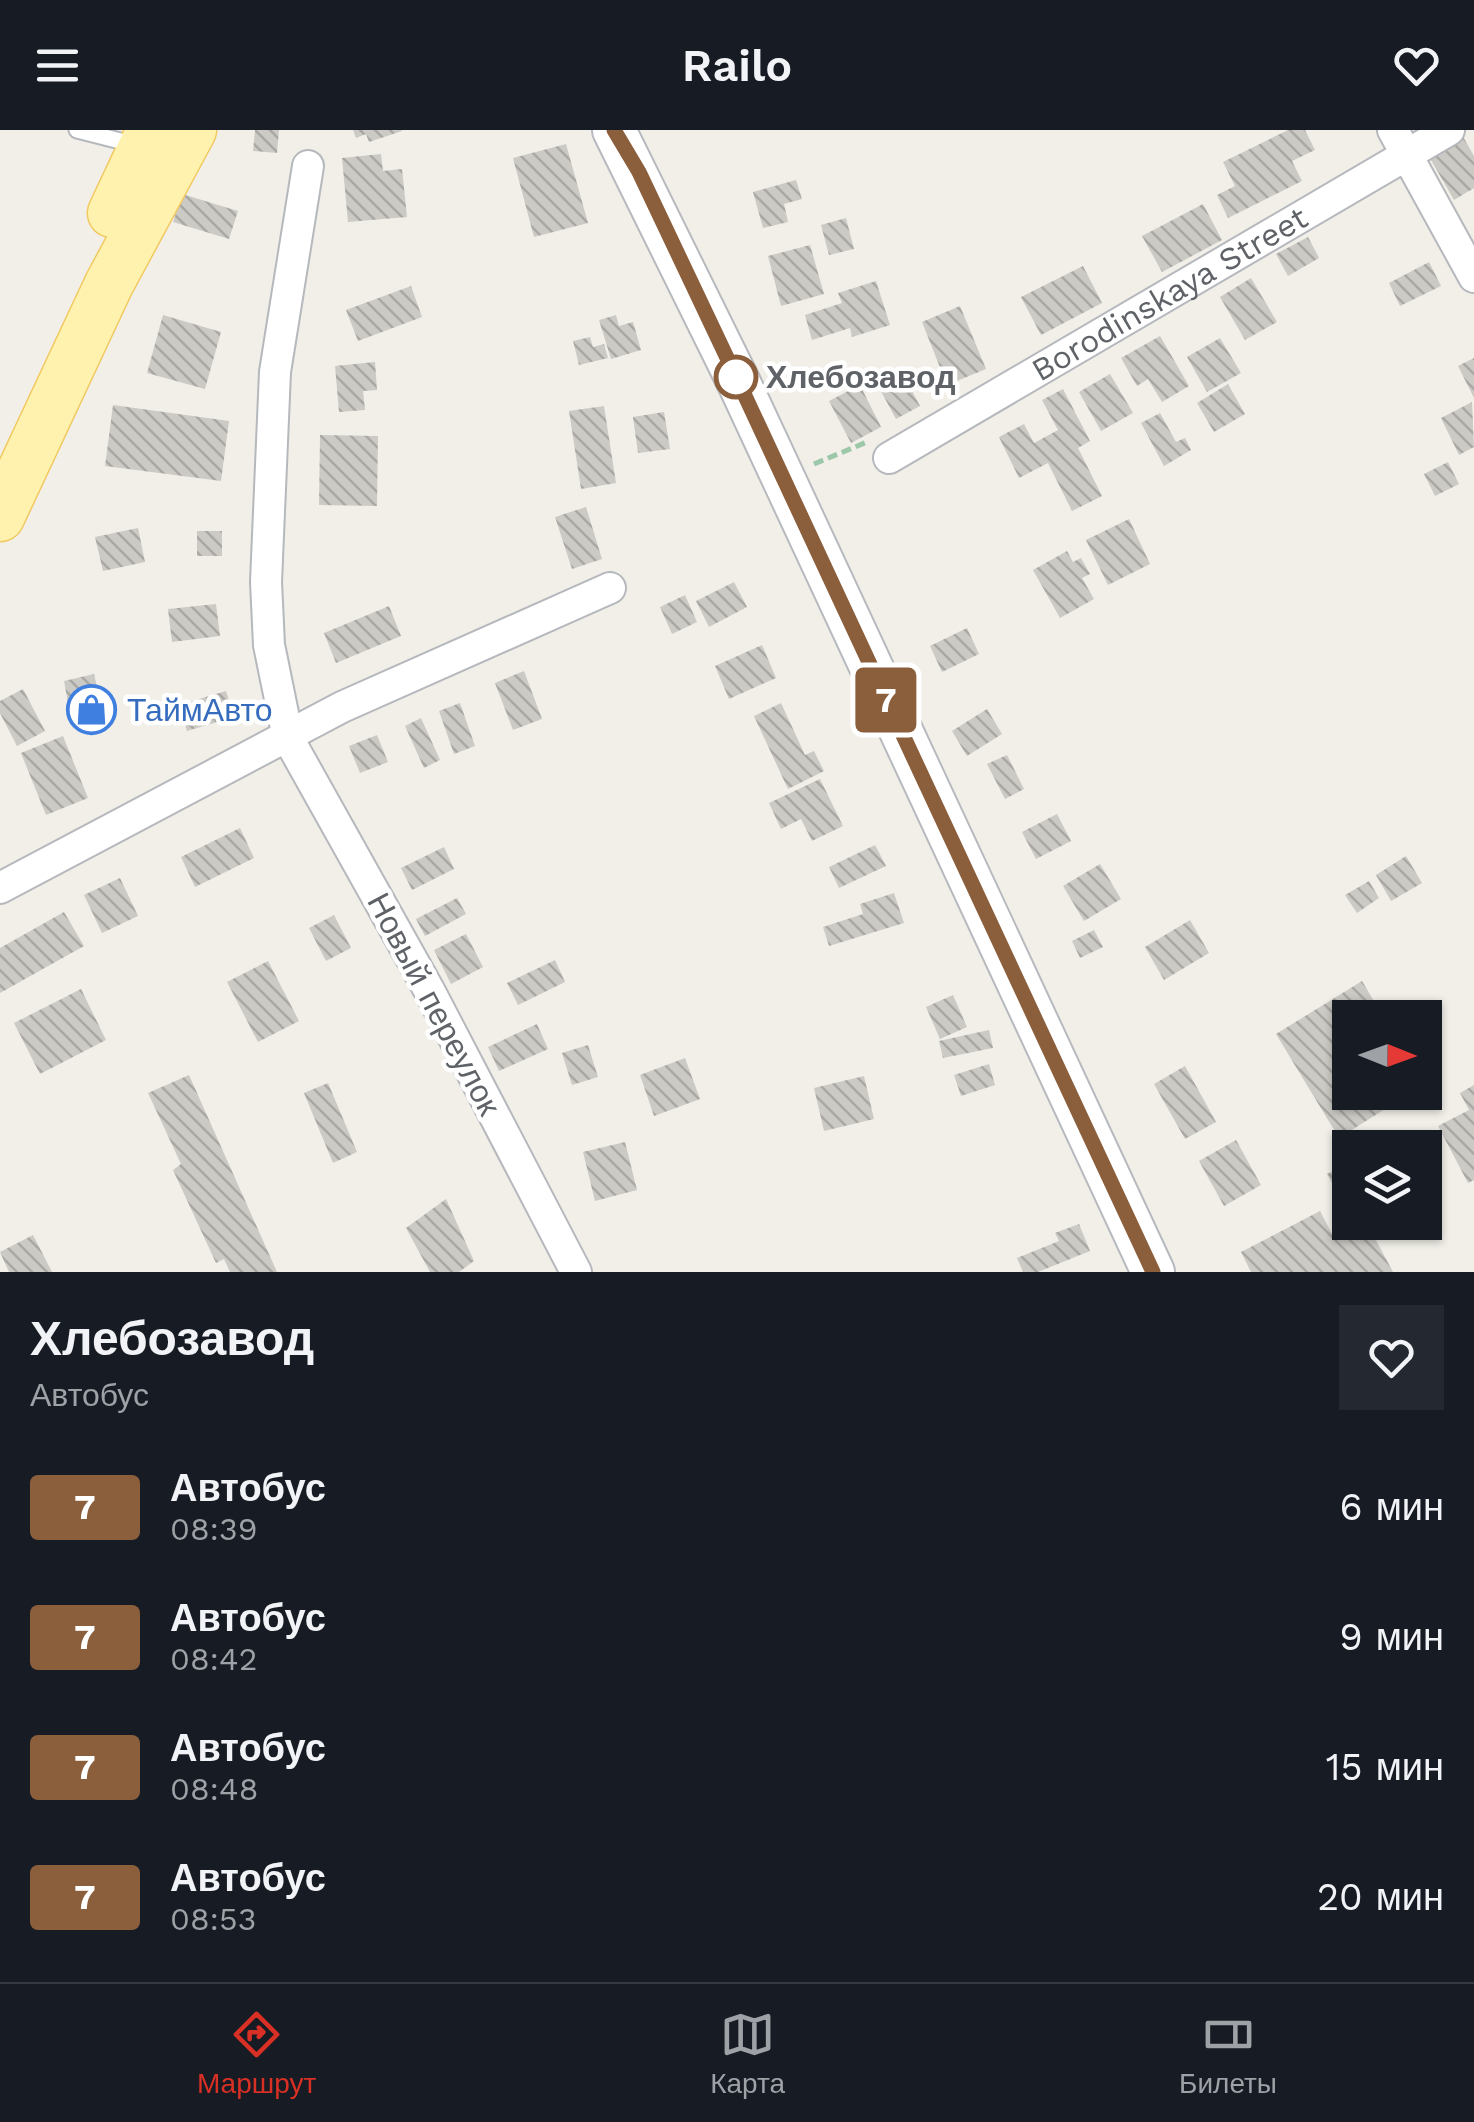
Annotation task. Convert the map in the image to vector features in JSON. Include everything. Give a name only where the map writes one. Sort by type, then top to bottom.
[{"type":"main road","points":[[0,517],[110,284],[192,130]]},
{"type":"main road","points":[[614,130],[639,172]]},
{"type":"main road","points":[[623,130],[639,172],[1153,1272]]},
{"type":"main road","points":[[0,439],[147,138]]},
{"type":"street","points":[[1393,130],[1474,278]]},
{"type":"street","name":"Borodinskaya Street","points":[[889,458],[1449,130]]},
{"type":"street","name":"Новый переулок","points":[[308,166],[275,372],[266,582],[270,646],[288,738],[430,990],[576,1272]]},
{"type":"street","points":[[0,888],[342,707],[610,588]]},
{"type":"lane","points":[[77,130],[147,138]]},
{"type":"path","points":[[814,464],[868,441],[889,458]]},
{"type":"building","points":[[255,130],[279,130],[277,153],[253,151]]},
{"type":"building","points":[[353,130],[402,131],[369,142],[366,134],[356,138]]},
{"type":"building","points":[[1288,130],[1305,130],[1315,150],[1292,161],[1302,181],[1228,218],[1217,195],[1235,186],[1223,162]]},
{"type":"building","points":[[1461,133],[1474,156],[1474,188],[1454,200],[1427,153]]},
{"type":"building","points":[[566,144],[588,223],[534,237],[513,158]]},
{"type":"building","points":[[381,154],[383,171],[402,169],[407,217],[348,222],[342,158]]},
{"type":"building","points":[[796,180],[802,199],[784,204],[788,222],[763,228],[753,192]]},
{"type":"building","points":[[182,194],[238,211],[229,239],[173,222]]},
{"type":"building","points":[[1203,204],[1222,240],[1162,272],[1142,236]]},
{"type":"building","points":[[846,218],[854,249],[829,255],[821,225]]},
{"type":"building","points":[[1308,237],[1319,258],[1288,276],[1276,254]]},
{"type":"building","points":[[810,245],[824,294],[781,306],[768,256]]},
{"type":"building","points":[[1429,262],[1441,286],[1400,306],[1389,283]]},
{"type":"building","points":[[1083,266],[1102,303],[1041,335],[1021,297]]},
{"type":"building","points":[[1251,278],[1277,322],[1245,340],[1220,297]]},
{"type":"building","points":[[876,281],[890,325],[852,337],[850,328],[812,340],[805,315],[842,303],[838,293]]},
{"type":"building","points":[[411,286],[422,317],[358,341],[346,310]]},
{"type":"building","points":[[960,306],[986,369],[947,385],[922,322]]},
{"type":"building","points":[[163,315],[221,332],[205,389],[147,373]]},
{"type":"building","points":[[616,315],[619,326],[633,322],[641,350],[611,359],[599,320]]},
{"type":"building","points":[[1160,336],[1189,386],[1162,402],[1148,379],[1137,386],[1121,358]]},
{"type":"building","points":[[590,337],[593,347],[604,344],[608,358],[579,365],[573,341]]},
{"type":"building","points":[[1220,338],[1241,373],[1207,392],[1187,357]]},
{"type":"building","points":[[1474,358],[1474,398],[1458,366]]},
{"type":"building","points":[[375,362],[377,390],[363,391],[365,410],[339,412],[335,366]]},
{"type":"building","points":[[900,369],[920,406],[896,419],[876,382]]},
{"type":"building","points":[[1110,374],[1133,413],[1101,431],[1079,392]]},
{"type":"building","points":[[1228,384],[1245,414],[1214,432],[1197,403]]},
{"type":"building","points":[[860,385],[881,427],[851,443],[829,401]]},
{"type":"building","points":[[1063,389],[1090,441],[1078,448],[1102,496],[1072,511],[1048,463],[1019,478],[999,437],[1024,424],[1034,443],[1058,430],[1042,400]]},
{"type":"building","points":[[1472,402],[1474,447],[1459,455],[1441,418]]},
{"type":"building","points":[[113,405],[229,421],[221,481],[105,466]]},
{"type":"building","points":[[604,406],[616,483],[581,489],[569,411]]},
{"type":"building","points":[[664,412],[670,449],[638,453],[633,417]]},
{"type":"building","points":[[1160,413],[1176,442],[1185,438],[1191,450],[1164,466],[1141,423]]},
{"type":"building","points":[[320,435],[378,436],[377,506],[319,505]]},
{"type":"building","points":[[1448,462],[1459,484],[1435,496],[1424,474]]},
{"type":"building","points":[[586,507],[602,559],[572,569],[555,517]]},
{"type":"building","points":[[1129,519],[1150,564],[1108,585],[1086,540]]},
{"type":"building","points":[[138,528],[145,562],[103,571],[95,537]]},
{"type":"building","points":[[197,531],[222,531],[222,556],[197,556]]},
{"type":"building","points":[[1067,551],[1073,562],[1081,558],[1090,574],[1082,578],[1094,599],[1060,618],[1033,570]]},
{"type":"building","points":[[734,582],[747,607],[709,627],[696,601]]},
{"type":"building","points":[[685,595],[697,622],[672,634],[660,607]]},
{"type":"building","points":[[216,604],[220,636],[172,642],[168,609]]},
{"type":"building","points":[[389,606],[401,636],[336,663],[324,633]]},
{"type":"building","points":[[967,628],[979,654],[942,672],[930,646]]},
{"type":"building","points":[[762,645],[776,678],[729,699],[715,666]]},
{"type":"building","points":[[524,671],[542,719],[513,730],[495,683]]},
{"type":"building","points":[[94,674],[104,718],[72,725],[64,681]]},
{"type":"building","points":[[23,689],[45,731],[17,746],[0,713],[0,701]]},
{"type":"building","points":[[226,691],[234,717],[187,731],[179,705]]},
{"type":"building","points":[[460,703],[475,746],[454,754],[439,711]]},
{"type":"building","points":[[781,703],[805,755],[814,751],[824,771],[788,789],[754,716]]},
{"type":"building","points":[[987,709],[1002,734],[967,756],[952,731]]},
{"type":"building","points":[[421,718],[440,760],[424,768],[405,726]]},
{"type":"building","points":[[377,735],[388,762],[360,773],[349,746]]},
{"type":"building","points":[[63,736],[88,798],[46,815],[21,753]]},
{"type":"building","points":[[1007,755],[1024,789],[1005,799],[987,764]]},
{"type":"building","points":[[820,779],[843,826],[812,841],[801,819],[781,829],[769,803]]},
{"type":"building","points":[[1057,814],[1071,841],[1036,859],[1022,832]]},
{"type":"building","points":[[240,828],[254,858],[195,887],[181,857]]},
{"type":"building","points":[[875,845],[886,866],[839,888],[829,867]]},
{"type":"building","points":[[444,847],[454,869],[412,890],[401,868]]},
{"type":"building","points":[[1406,856],[1422,883],[1391,901],[1376,875]]},
{"type":"building","points":[[1100,864],[1121,899],[1084,921],[1063,886]]},
{"type":"building","points":[[120,878],[138,916],[102,933],[84,895]]},
{"type":"building","points":[[1369,881],[1379,898],[1357,913],[1345,895]]},
{"type":"building","points":[[894,893],[904,923],[829,946],[823,927],[863,914],[860,904]]},
{"type":"building","points":[[457,898],[466,914],[425,936],[416,919]]},
{"type":"building","points":[[64,912],[84,946],[0,993],[0,948]]},
{"type":"building","points":[[334,915],[351,948],[326,961],[309,928]]},
{"type":"building","points":[[1190,920],[1209,953],[1164,980],[1145,947]]},
{"type":"building","points":[[1094,930],[1103,947],[1080,958],[1072,941]]},
{"type":"building","points":[[466,934],[483,967],[451,984],[434,950]]},
{"type":"building","points":[[555,960],[565,982],[518,1005],[507,983]]},
{"type":"building","points":[[268,961],[299,1021],[258,1042],[227,982]]},
{"type":"building","points":[[1362,981],[1373,1000],[1332,1000],[1332,1110],[1383,1110],[1352,1130],[1334,1130],[1276,1034]]},
{"type":"building","points":[[81,989],[106,1040],[40,1074],[14,1023]]},
{"type":"building","points":[[953,995],[967,1027],[940,1039],[926,1007]]},
{"type":"building","points":[[537,1024],[548,1049],[499,1071],[488,1047]]},
{"type":"building","points":[[989,1030],[993,1048],[943,1058],[939,1041]]},
{"type":"building","points":[[588,1045],[598,1077],[572,1085],[562,1053]]},
{"type":"building","points":[[685,1058],[700,1099],[654,1116],[640,1075]]},
{"type":"building","points":[[989,1064],[995,1085],[961,1096],[954,1075]]},
{"type":"building","points":[[1185,1066],[1216,1122],[1185,1139],[1154,1084]]},
{"type":"building","points":[[189,1075],[277,1272],[230,1272],[224,1259],[216,1263],[173,1170],[181,1164],[148,1093]]},
{"type":"building","points":[[864,1076],[874,1119],[824,1131],[814,1088]]},
{"type":"building","points":[[328,1083],[357,1152],[333,1163],[304,1093]]},
{"type":"building","points":[[1474,1085],[1474,1180],[1468,1183],[1438,1126],[1469,1110],[1460,1093]]},
{"type":"building","points":[[1236,1140],[1261,1185],[1224,1206],[1199,1161]]},
{"type":"building","points":[[625,1142],[637,1190],[595,1201],[583,1152]]},
{"type":"building","points":[[446,1199],[474,1261],[459,1272],[430,1272],[406,1228]]},
{"type":"building","points":[[1320,1211],[1332,1240],[1376,1240],[1393,1272],[1251,1272],[1241,1252]]},
{"type":"building","points":[[1079,1224],[1090,1251],[1038,1272],[1023,1272],[1017,1258],[1059,1241],[1055,1233]]},
{"type":"building","points":[[33,1235],[52,1272],[9,1272],[0,1252]]},
{"type":"bus line","name":"7","points":[[614,130],[639,172],[739,383],[1153,1272]]},
{"type":"place","name":"Хлебозавод","points":[[736,377]]},
{"type":"place","name":"ТаймАвто","points":[[92,710]]}]
